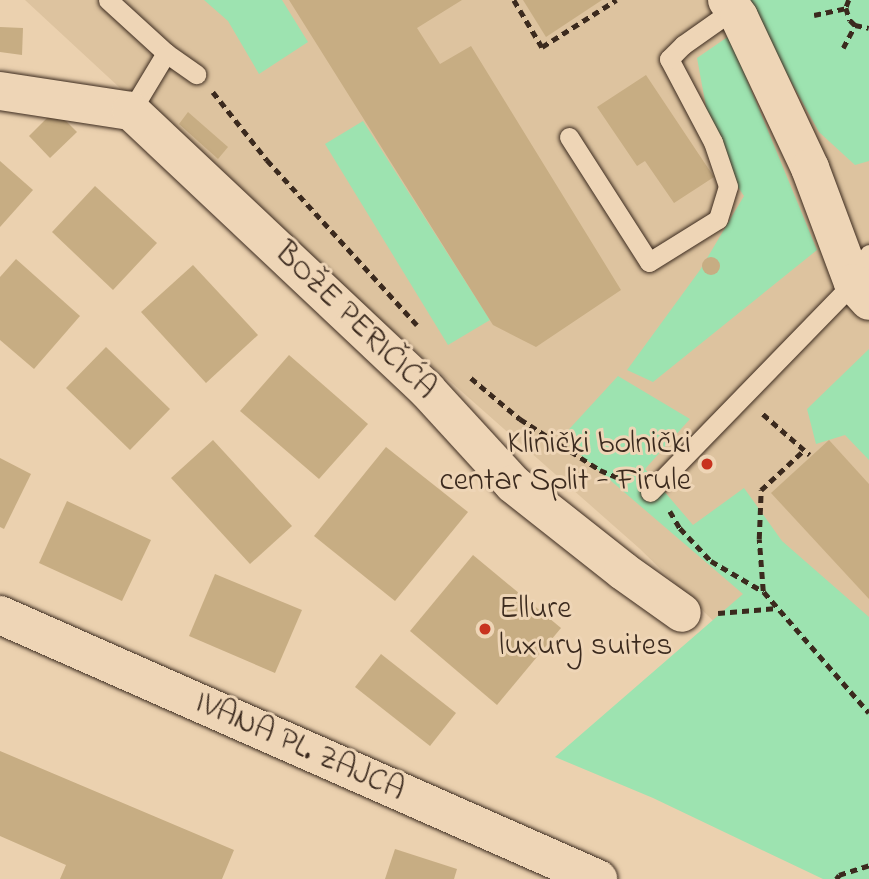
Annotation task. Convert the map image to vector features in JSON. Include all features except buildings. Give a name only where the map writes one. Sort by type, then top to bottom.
[{"type":"street","points":[[731,5],[864,279]]},
{"type":"street","points":[[0,91],[131,111]]},
{"type":"street","name":"BOŽE PERIČIĆA","points":[[131,111],[427,390],[513,484],[623,571],[682,613]]},
{"type":"street","name":"IVANA PL. ZAJCA","points":[[0,615],[598,879]]},
{"type":"lane","points":[[108,0],[166,53],[196,74]]},
{"type":"lane","points":[[569,136],[649,262],[718,219],[728,186],[713,142],[669,59],[731,5]]},
{"type":"lane","points":[[131,111],[166,53]]},
{"type":"lane","points":[[650,492],[864,279]]},
{"type":"path","points":[[514,0],[542,47],[616,0]]},
{"type":"path","points":[[849,0],[846,8],[855,25]]},
{"type":"path","points":[[814,15],[846,8]]},
{"type":"path","points":[[855,25],[869,27]]},
{"type":"path","points":[[843,48],[855,25]]},
{"type":"path","points":[[196,74],[224,103],[267,160],[426,335]]},
{"type":"path","points":[[460,370],[520,419],[600,470],[650,492],[674,515],[680,528],[711,561],[764,592],[869,713]]},
{"type":"path","points":[[744,396],[810,455]]},
{"type":"path","points":[[764,592],[759,539],[761,490],[804,450]]},
{"type":"path","points":[[735,613],[777,608]]},
{"type":"path","points":[[836,879],[839,875],[869,866]]},
{"type":"shaded area","name":"Klinički bolnički centar Split - Firule","points":[[25,0],[869,0],[869,774],[640,549],[160,125]]},
{"type":"green space","points":[[204,0],[282,0],[308,42],[259,74],[228,21]]},
{"type":"green space","points":[[746,0],[869,0],[869,161],[855,165],[819,132]]},
{"type":"green space","points":[[729,36],[817,250],[653,382],[627,370],[700,270],[744,196],[714,150],[697,58]]},
{"type":"green space","points":[[363,121],[490,320],[448,345],[325,144]]},
{"type":"green space","points":[[869,349],[869,460],[845,435],[816,444],[807,409]]},
{"type":"green space","points":[[618,376],[690,419],[645,469],[693,525],[744,488],[782,541],[869,617],[869,879],[823,879],[653,798],[555,757],[743,594],[561,438]]},
{"type":"place","name":"Klinički bolnički centar Split - Firule","points":[[707,464]]},
{"type":"place","name":"Ellure luxury suites","points":[[485,629]]}]
